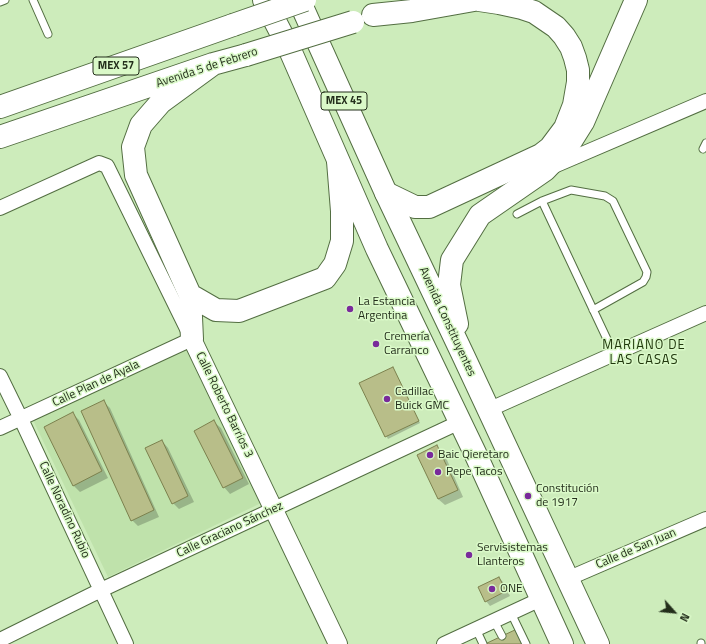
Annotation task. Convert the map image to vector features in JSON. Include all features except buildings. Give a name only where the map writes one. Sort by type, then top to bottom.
[{"type":"main road","name":"MEX 45","points":[[264,0],[290,50],[338,161]]},
{"type":"main road","name":"Avenida Constituyentes","points":[[299,0],[386,193],[598,644]]},
{"type":"main road","name":"MEX 57","points":[[0,107],[305,0]]},
{"type":"main road","name":"Avenida 5 de Febrero","points":[[0,137],[213,64],[363,19],[415,0]]},
{"type":"main road","points":[[363,19],[474,0]]},
{"type":"main road","points":[[386,193],[415,207],[429,207],[541,155],[550,148],[565,128],[574,105],[578,76],[575,58],[571,47],[564,36],[556,27],[534,12],[505,4],[479,0]]},
{"type":"main road","points":[[463,355],[449,285],[452,260],[480,214],[545,170],[568,146],[583,122],[636,0]]},
{"type":"main road","points":[[192,339],[190,295],[136,175],[133,147],[141,125],[161,102],[213,64]]},
{"type":"main road","points":[[190,295],[216,310],[239,311],[325,278],[335,264],[342,241],[342,211],[338,161]]},
{"type":"main road","points":[[338,161],[377,249],[460,422],[562,644]]},
{"type":"street","points":[[545,170],[706,101]]},
{"type":"street","name":"Calle Roberto Barrios 3","points":[[0,208],[99,163],[107,166],[192,339],[338,644]]},
{"type":"street","points":[[488,410],[706,312]]},
{"type":"street","name":"Calle Plan de Ayala","points":[[0,428],[192,339]]},
{"type":"street","name":"Calle Noradino Rubio","points":[[0,376],[126,644]]},
{"type":"street","name":"Calle Graciano Sánchez","points":[[0,640],[101,590],[460,422]]},
{"type":"street","name":"Calle de San Juan","points":[[567,579],[706,519]]},
{"type":"street","points":[[453,642],[476,629],[541,599]]},
{"type":"lane","points":[[0,2],[5,0]]},
{"type":"lane","points":[[33,0],[48,34]]},
{"type":"lane","points":[[517,214],[542,201],[571,190],[605,196],[613,201],[647,272],[643,282],[593,310]]},
{"type":"lane","points":[[542,201],[614,354]]},
{"type":"lane","points":[[511,613],[526,644]]},
{"type":"lane","points":[[494,621],[502,636]]},
{"type":"lane","points":[[476,629],[483,644]]},
{"type":"shaded area","points":[[186,346],[261,503],[108,577],[33,420]]},
{"type":"place","name":"La Estancia Argentina","points":[[350,309]]},
{"type":"place","name":"Cremería Carranco","points":[[376,344]]},
{"type":"place","name":"Cadillac Buick GMC","points":[[387,399]]},
{"type":"place","name":"Baic Qieretaro","points":[[430,455]]},
{"type":"place","name":"Pepe Tacos","points":[[438,472]]},
{"type":"place","name":"Constitución de 1917","points":[[528,496]]},
{"type":"place","name":"Servisistemas Llanteros","points":[[469,555]]},
{"type":"place","name":"ONE","points":[[492,589]]},
{"type":"district","name":"MARIANO DE LAS CASAS","points":[[644,354]]}]
